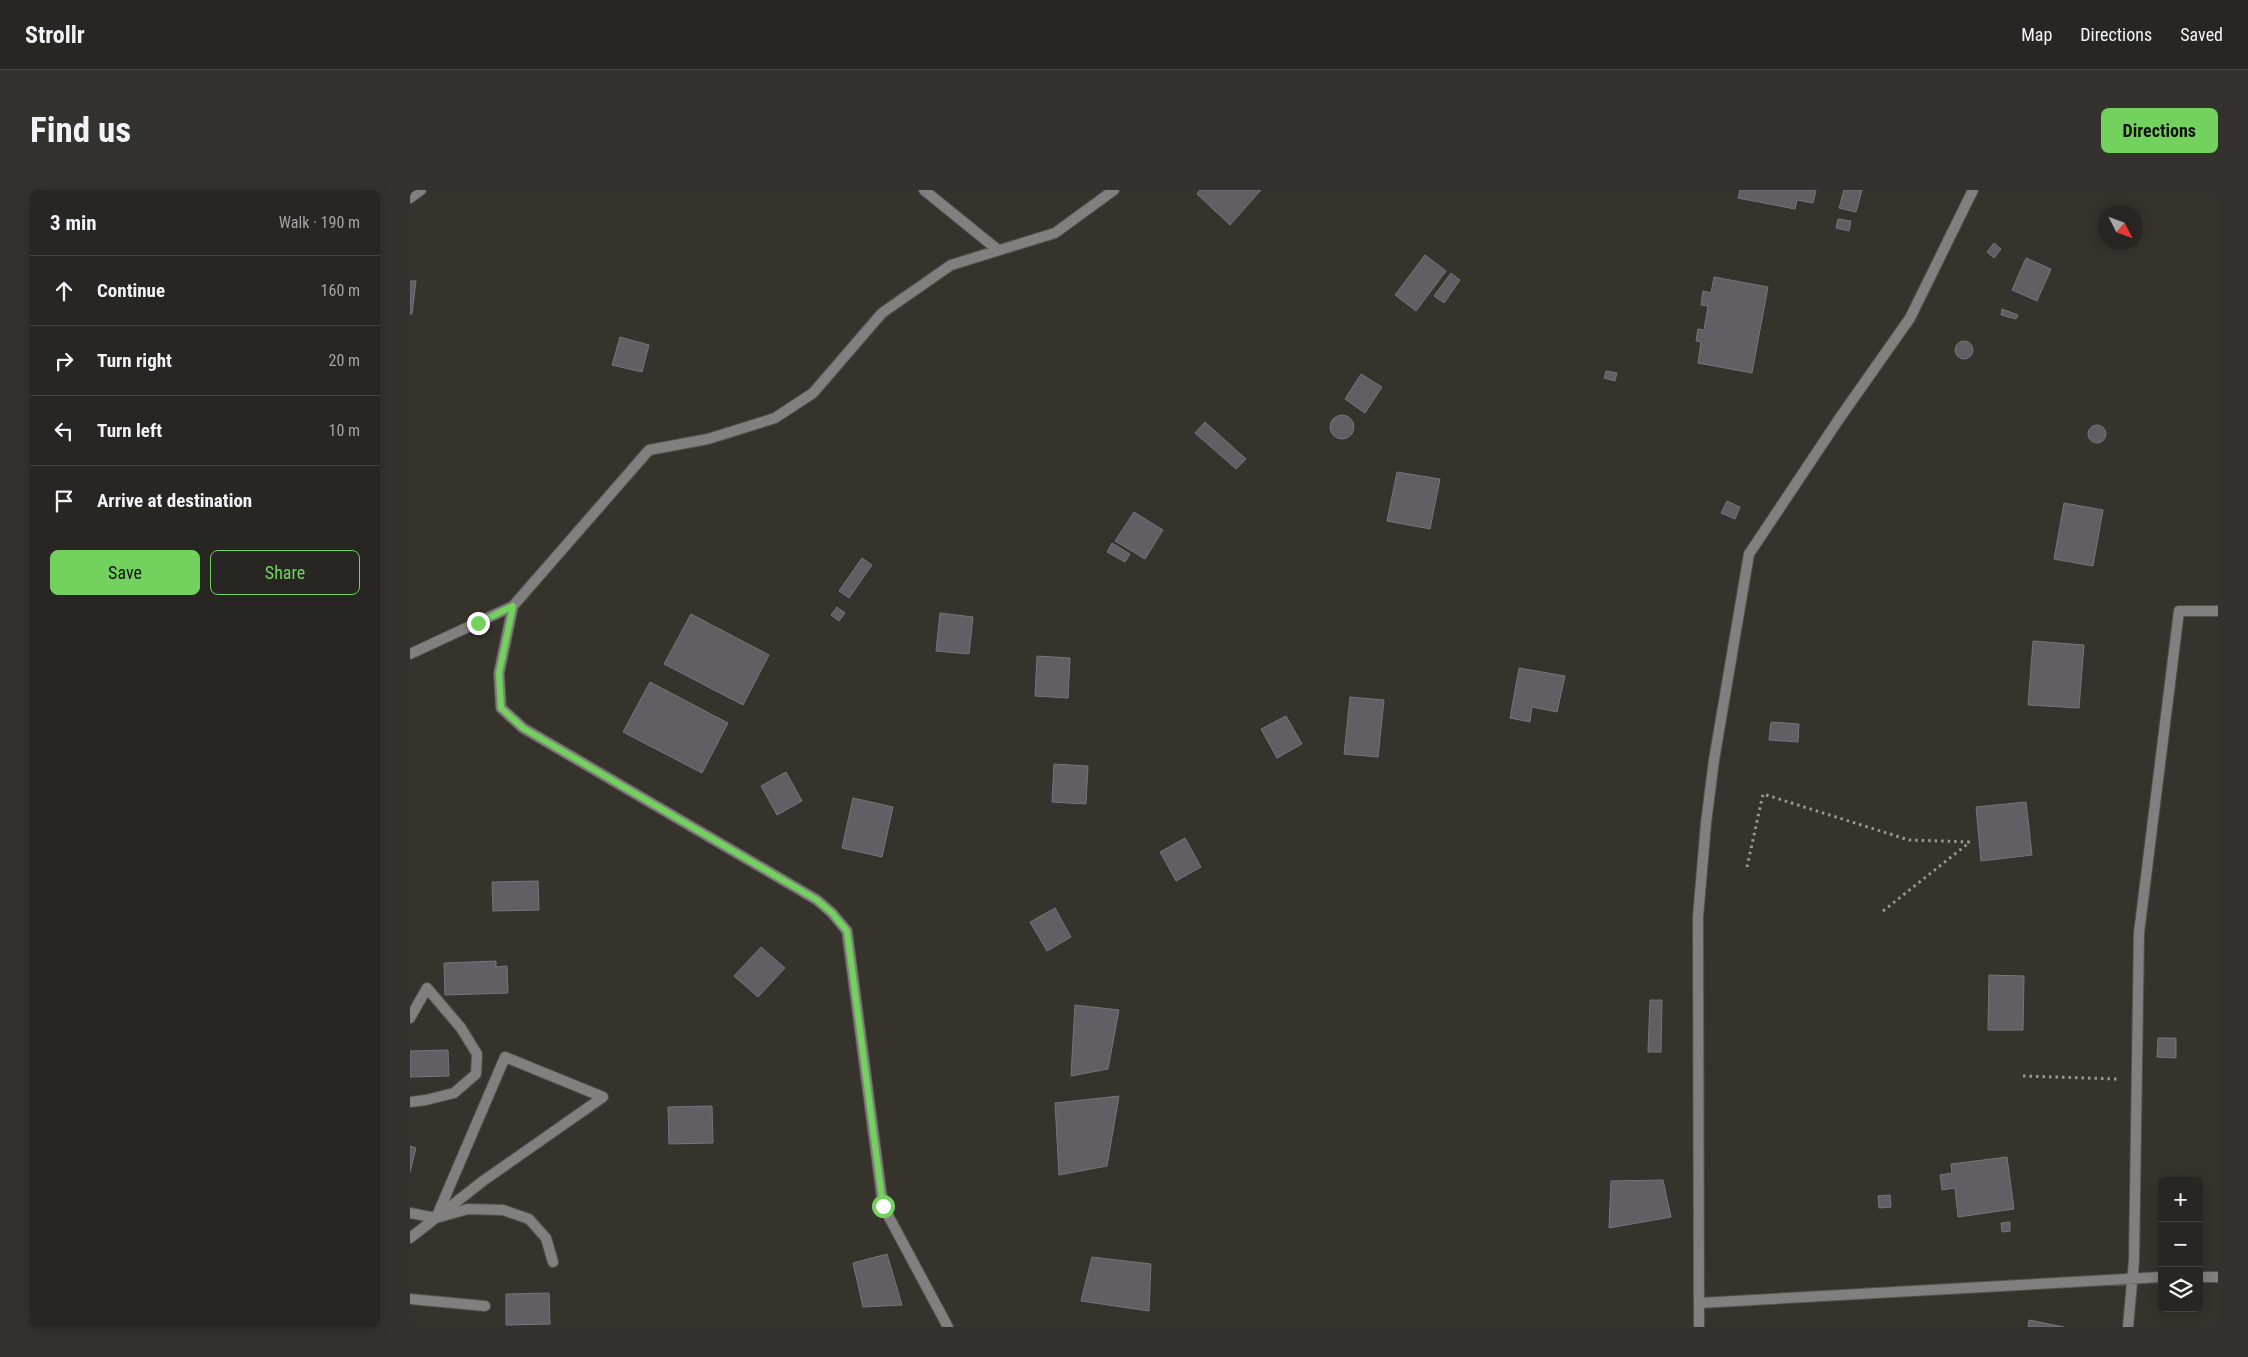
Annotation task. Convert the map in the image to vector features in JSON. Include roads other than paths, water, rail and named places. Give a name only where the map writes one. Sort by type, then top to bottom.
[{"type":"street","points":[[410,198],[421,190]]},
{"type":"street","points":[[924,190],[998,250]]},
{"type":"street","points":[[410,654],[513,606],[649,450],[708,439],[775,418],[813,393],[882,313],[951,265],[1056,233],[1114,190]]},
{"type":"street","points":[[1699,1327],[1698,918],[1706,823],[1713,769],[1749,554],[1839,419],[1910,318],[1973,190]]},
{"type":"street","points":[[513,606],[499,673],[501,708],[523,728],[817,900],[832,913],[847,931],[883,1206],[948,1327]]},
{"type":"street","points":[[2128,1327],[2134,1278],[2140,925],[2179,611],[2218,611]]},
{"type":"street","points":[[410,1018],[428,988],[461,1028],[476,1054],[476,1074],[454,1093],[410,1102]]},
{"type":"street","points":[[410,1238],[436,1218],[483,1181],[604,1097],[505,1057],[436,1218]]},
{"type":"street","points":[[410,1213],[436,1218],[468,1209],[503,1210],[528,1219],[546,1238],[553,1262]]},
{"type":"street","points":[[1700,1303],[2158,1277]]},
{"type":"street","points":[[2203,1277],[2218,1277]]},
{"type":"street","points":[[410,1299],[485,1306]]}]
